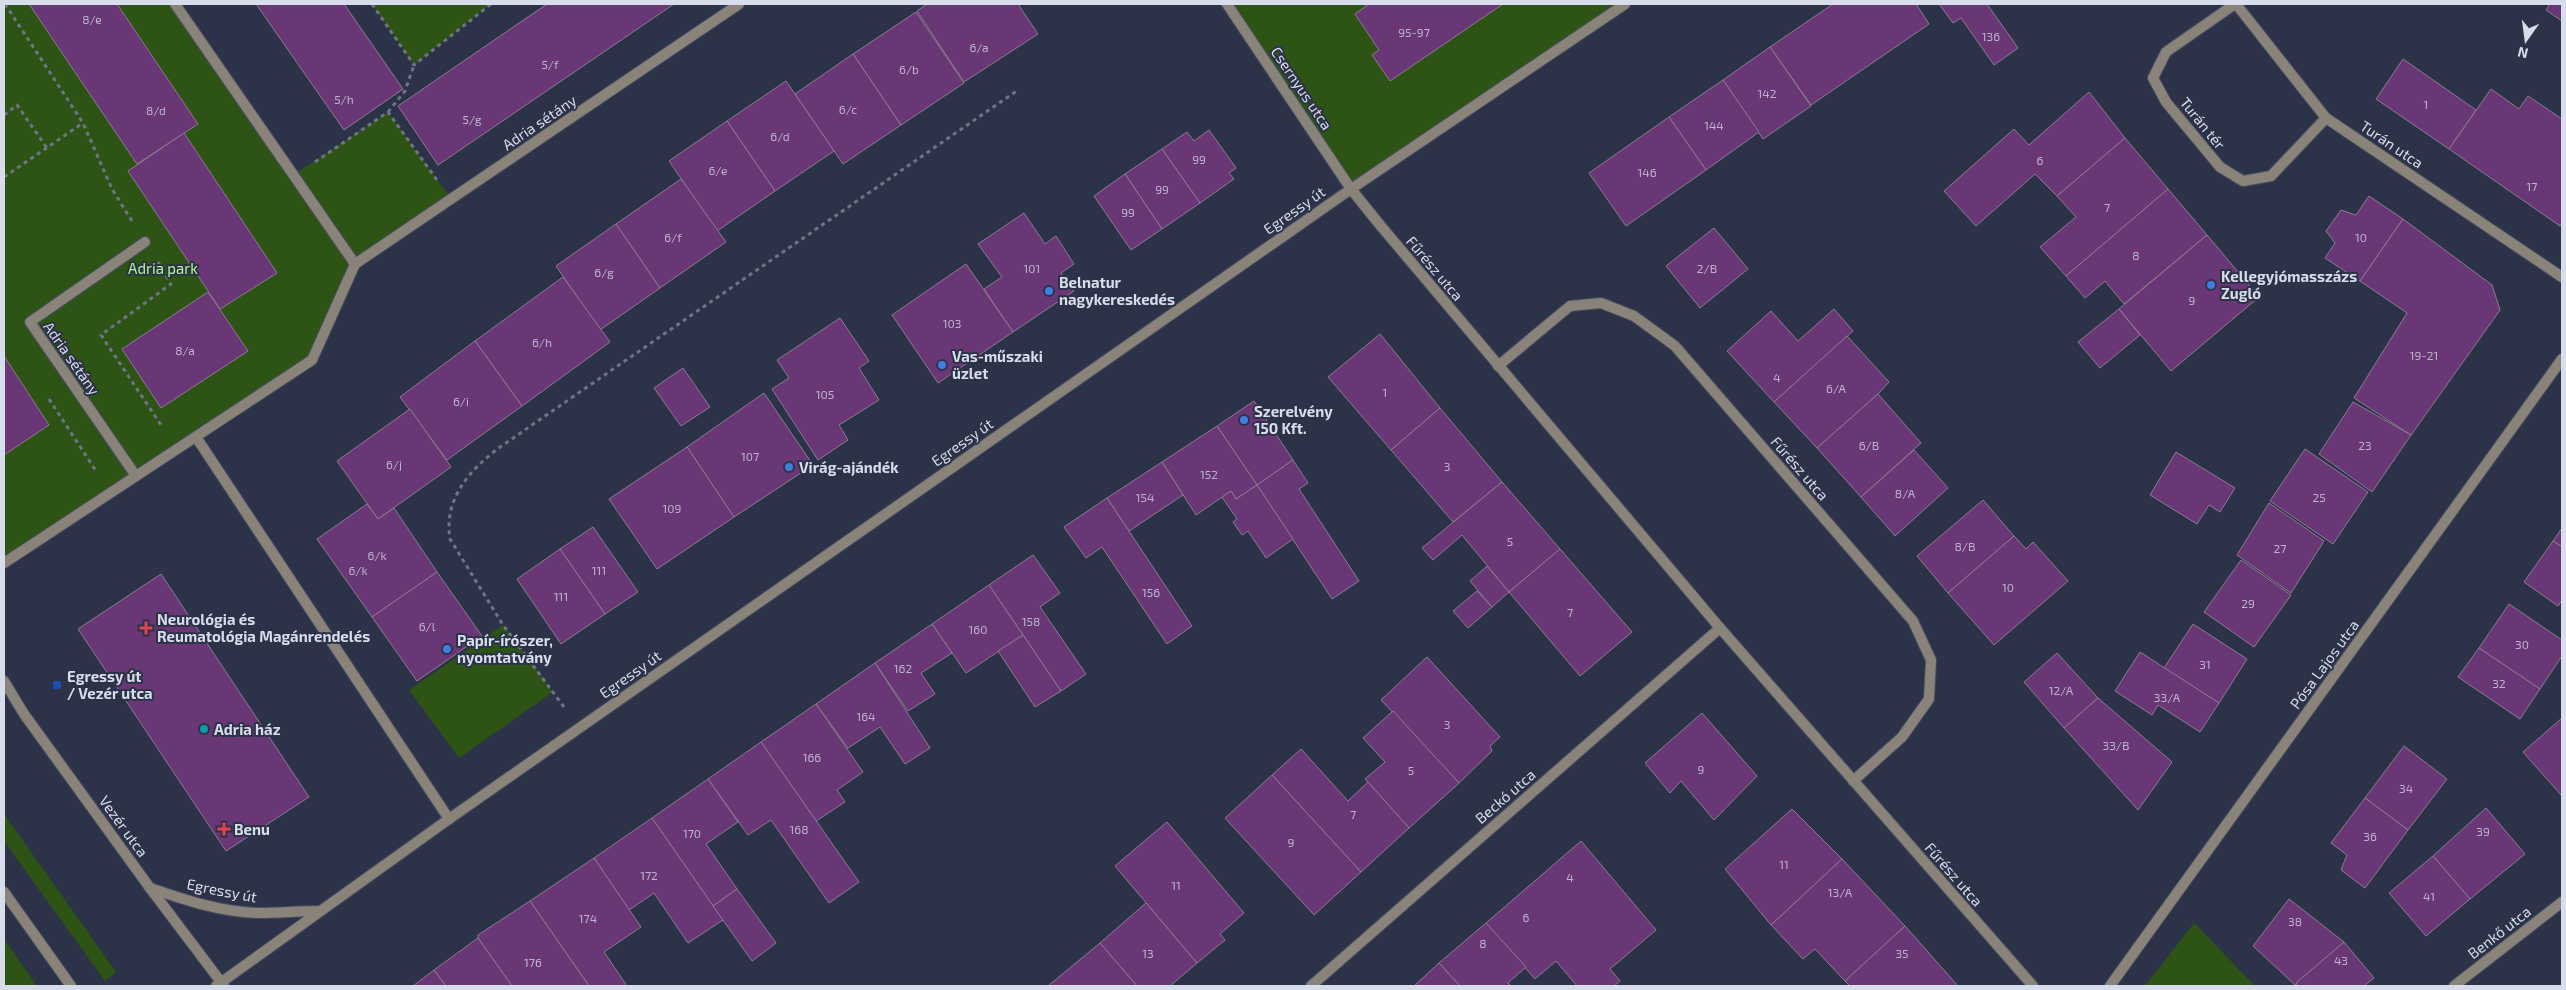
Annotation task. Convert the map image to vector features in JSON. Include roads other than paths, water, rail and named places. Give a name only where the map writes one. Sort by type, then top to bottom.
[{"type":"street","points":[[4,563],[312,360],[354,264],[174,4]]},
{"type":"street","name":"Adria sétány","points":[[354,264],[452,200],[740,4]]},
{"type":"street","name":"Csernyus utca","points":[[1227,4],[1351,189]]},
{"type":"street","name":"Egressy út","points":[[220,985],[450,819],[1351,189],[1625,4]]},
{"type":"street","name":"Turán tér","points":[[2236,4],[2166,52],[2153,78],[2166,102],[2220,167],[2243,181],[2271,176],[2326,118]]},
{"type":"street","name":"Turán utca","points":[[2236,4],[2326,118],[2562,277]]},
{"type":"street","name":"Fűrész utca","points":[[1351,189],[1720,628],[2033,986]]},
{"type":"street","name":"Adria sétány","points":[[136,476],[30,322],[145,242]]},
{"type":"street","name":"Fűrész utca","points":[[1498,366],[1570,306],[1601,304],[1634,316],[1674,346],[1912,621],[1931,660],[1930,699],[1902,737],[1853,781]]},
{"type":"street","name":"Pósa Lajos utca","points":[[2110,986],[2562,359]]},
{"type":"street","points":[[196,437],[450,819]]},
{"type":"street","name":"Beckó utca","points":[[1311,986],[1720,628]]},
{"type":"street","name":"Vezér utca","points":[[4,681],[24,714],[220,985]]},
{"type":"street","name":"Egressy út","points":[[150,888],[198,904],[237,911],[258,913],[320,911]]},
{"type":"street","points":[[4,892],[71,986]]},
{"type":"street","name":"Benkő utca","points":[[2454,986],[2562,902]]},
{"type":"place","name":"Kellegyjómasszázs Zugló","points":[[2211,285]]},
{"type":"place","name":"Belnatur nagykereskedés","points":[[1049,291]]},
{"type":"place","name":"Vas-műszaki üzlet","points":[[942,365]]},
{"type":"place","name":"Szerelvény 150 Kft.","points":[[1244,420]]},
{"type":"place","name":"Virág-ajándék","points":[[789,467]]},
{"type":"place","name":"Neurológia és Reumatológia Magánrendelés","points":[[146,628]]},
{"type":"place","name":"Papír-írószer, nyomtatvány","points":[[447,649]]},
{"type":"place","name":"Egressy út / Vezér utca","points":[[57,685]]},
{"type":"place","name":"Adria ház","points":[[204,729]]},
{"type":"place","name":"Benu","points":[[224,829]]},
{"type":"park label","name":"Adria park","points":[[163,268]]}]
